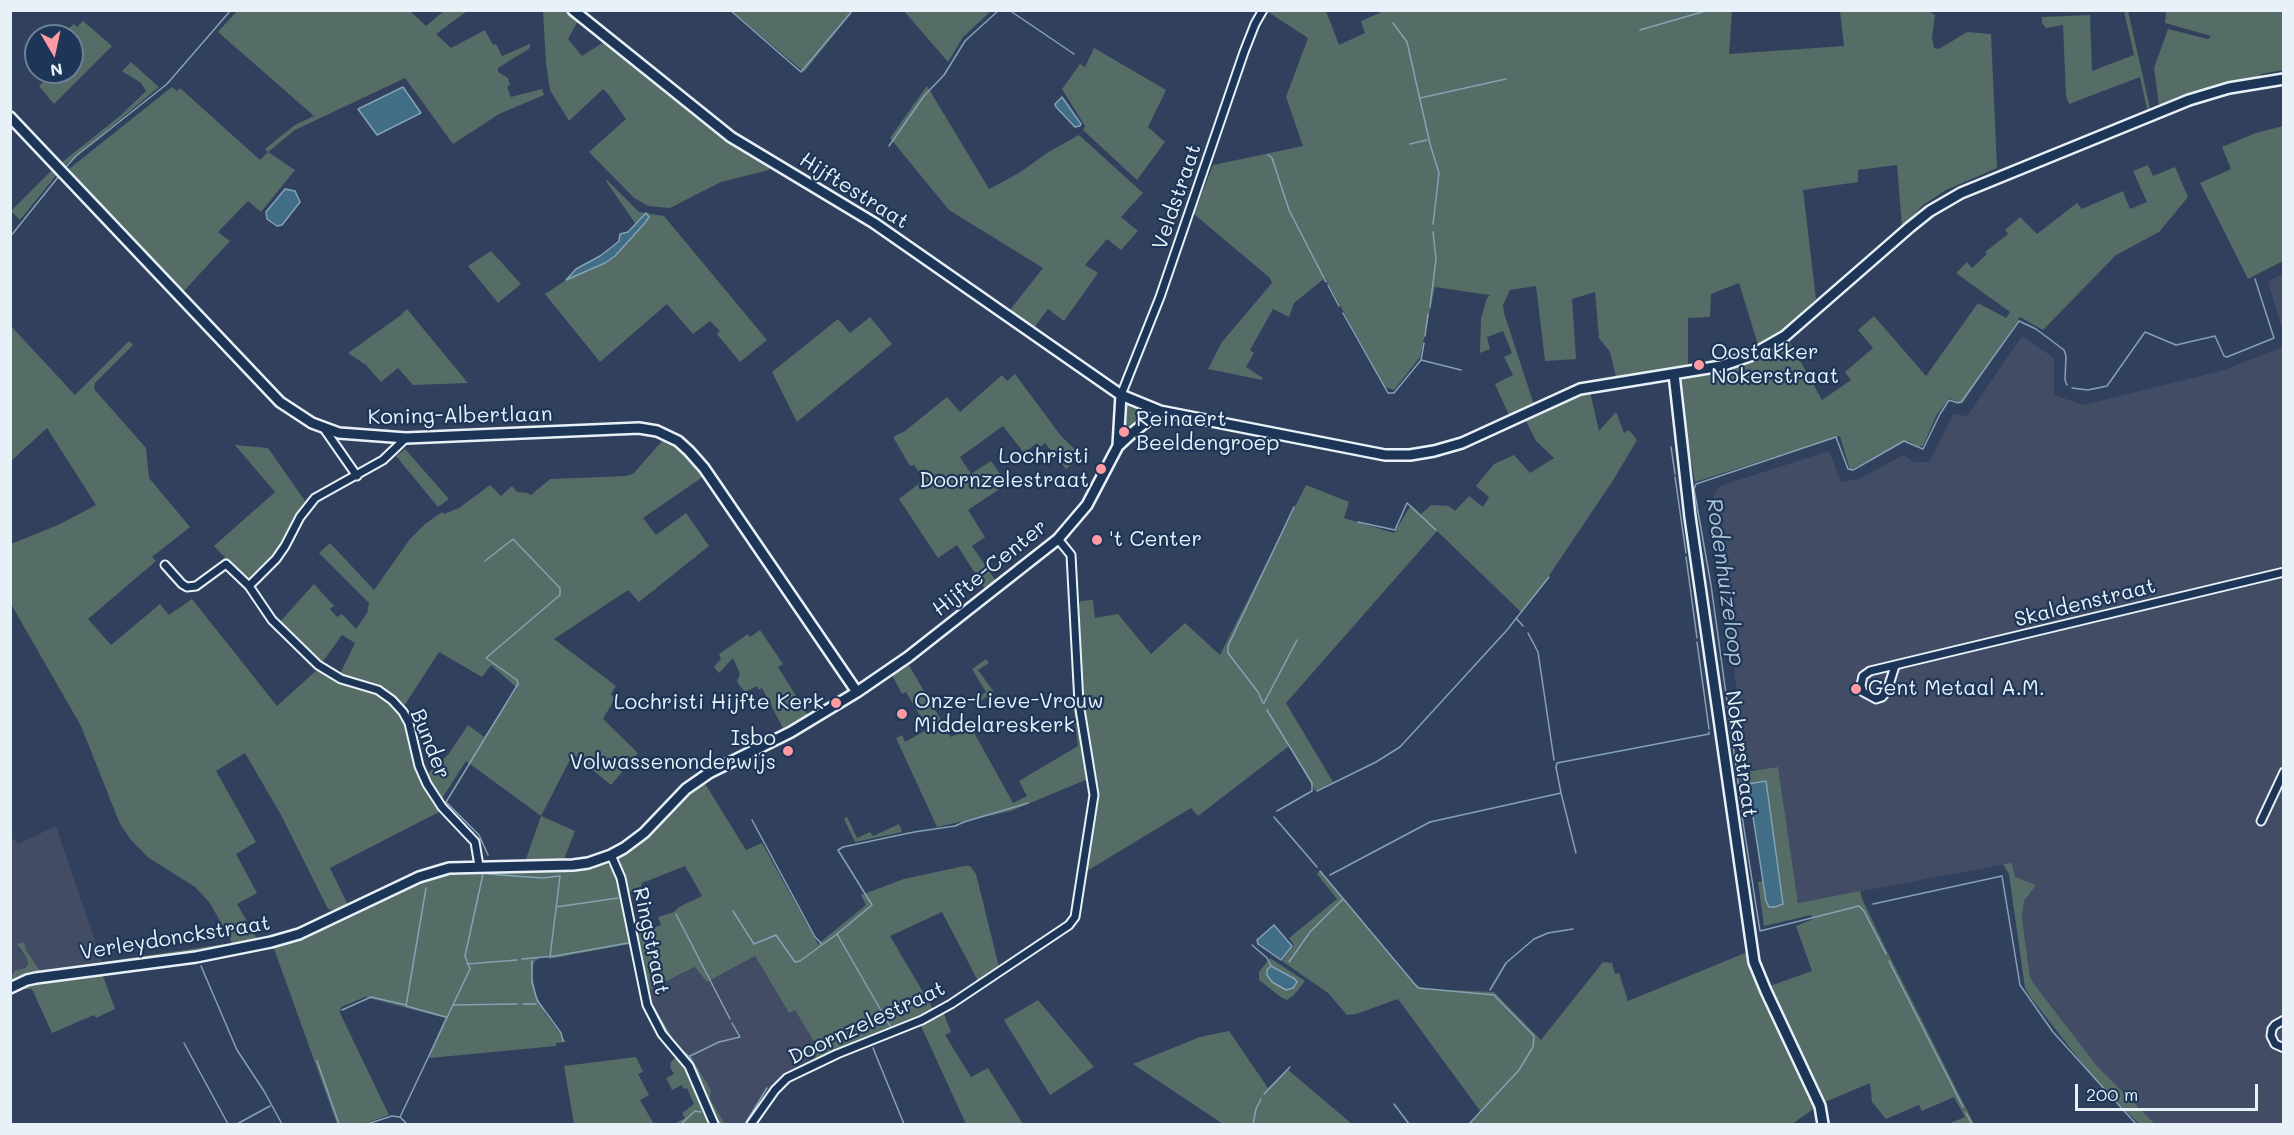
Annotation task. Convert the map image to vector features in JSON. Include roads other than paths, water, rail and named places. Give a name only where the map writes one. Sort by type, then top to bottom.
[{"type":"street","name":"Hijftestraat","points":[[573,10],[731,137],[874,223],[1121,395],[1160,411],[1359,452],[1385,455],[1410,455],[1462,443],[1580,389],[1721,366],[1750,356],[1773,344],[1805,319],[1930,211],[1961,193],[2189,100],[2229,88],[2283,79]]},
{"type":"street","name":"Veldstraat","points":[[1121,395],[1160,297],[1244,52],[1263,10]]},
{"type":"street","name":"Koning-Albertlaan","points":[[10,117],[280,402],[325,430],[357,436],[406,438],[639,428],[657,431],[678,441],[704,468],[857,692]]},
{"type":"street","name":"Nokerstraat","points":[[1674,374],[1693,539],[1754,962],[1820,1106],[1822,1125]]},
{"type":"street","name":"Hijfte-Center","points":[[1118,446],[1121,395]]},
{"type":"street","name":"Hijfte-Center","points":[[857,692],[908,657],[1058,539],[1087,505],[1118,446],[1160,411]]},
{"type":"street","points":[[325,430],[357,476]]},
{"type":"street","points":[[249,586],[276,559],[300,517],[315,498],[384,460],[406,438]]},
{"type":"street","name":"Doornzelestraat","points":[[751,1125],[770,1096],[787,1078],[837,1054],[922,1020],[951,1004],[1069,925],[1075,918],[1094,795],[1078,703],[1071,555],[1058,539]]},
{"type":"street","name":"Bunder","points":[[165,565],[182,584],[188,587],[196,586],[226,564],[249,586],[272,620],[318,665],[341,679],[378,690],[386,695],[403,712],[409,723],[419,766],[427,784],[442,807],[475,842],[479,866]]},
{"type":"street","name":"Skaldenstraat","points":[[1895,666],[1887,691],[1882,696],[1876,699],[1863,692],[1861,685],[1863,676],[1870,671],[2283,572]]},
{"type":"street","name":"Verleydonckstraat","points":[[10,988],[36,978],[196,957],[271,942],[299,934],[431,872],[449,868],[588,863],[624,848],[644,833],[686,789],[709,773],[791,732],[857,692]]},
{"type":"street","points":[[2261,821],[2283,772]]},
{"type":"street","name":"Ringstraat","points":[[610,855],[621,878],[647,1005],[666,1039],[689,1066],[714,1125]]},
{"type":"street","points":[[2283,1020],[2275,1025],[2271,1034],[2275,1044],[2283,1048]]},
{"type":"waterway","points":[[66,167],[76,156],[167,84],[231,10]]},
{"type":"waterway","points":[[730,10],[801,72],[853,10]]},
{"type":"waterway","points":[[889,146],[924,96],[944,75],[965,41],[999,10]]},
{"type":"waterway","points":[[1009,10],[1074,54]]},
{"type":"waterway","points":[[1640,30],[1709,10]]},
{"type":"waterway","points":[[1393,23],[1407,42],[1430,144],[1439,173],[1433,224]]},
{"type":"waterway","points":[[1420,98],[1506,79]]},
{"type":"waterway","points":[[1410,144],[1427,140]]},
{"type":"waterway","points":[[1268,155],[1272,158],[1289,210],[1326,282]]},
{"type":"waterway","points":[[10,237],[59,176]]},
{"type":"waterway","points":[[1430,307],[1436,259],[1433,232]]},
{"type":"waterway","name":"Rodenhuizeloop","points":[[2072,388],[2088,390],[2107,386],[2145,332],[2176,345],[2215,336],[2224,356],[2227,357],[2274,338],[2255,279]]},
{"type":"waterway","points":[[1328,285],[1339,306]]},
{"type":"waterway","points":[[1343,313],[1388,393],[1394,393],[1421,360],[1424,343]]},
{"type":"waterway","points":[[1425,336],[1428,314]]},
{"type":"waterway","name":"Rodenhuizeloop","points":[[1742,810],[1711,585],[1694,489],[1696,484],[1836,437],[1848,469],[1853,470],[1904,441],[1923,449],[1949,400],[1958,403],[1962,401],[2019,321],[2036,329],[2064,350],[2067,385]]},
{"type":"waterway","points":[[1421,360],[1461,370]]},
{"type":"waterway","points":[[1671,447],[1675,474]]},
{"type":"waterway","points":[[1675,477],[1686,553]]},
{"type":"waterway","points":[[1358,522],[1395,530],[1407,503],[1436,530]]},
{"type":"waterway","points":[[1263,703],[1258,692],[1228,653],[1228,646],[1294,507]]},
{"type":"waterway","points":[[485,561],[513,539],[560,588],[560,595],[486,658],[517,680],[518,684],[446,802],[479,835],[488,855]]},
{"type":"waterway","points":[[1686,557],[1697,638]]},
{"type":"waterway","points":[[1317,791],[1376,762],[1400,747],[1507,630],[1549,577]]},
{"type":"waterway","points":[[1516,618],[1523,626]]},
{"type":"waterway","points":[[1528,633],[1538,652],[1554,760]]},
{"type":"waterway","points":[[1264,703],[1297,640]]},
{"type":"waterway","points":[[1697,642],[1709,729]]},
{"type":"waterway","points":[[1267,710],[1312,783],[1312,791],[1277,811]]},
{"type":"waterway","points":[[1330,875],[1430,822],[1561,793],[1557,763],[1709,734],[1709,732]]},
{"type":"waterway","points":[[1561,793],[1576,853]]},
{"type":"waterway","points":[[890,1026],[837,934],[872,905],[838,850],[914,832],[955,826],[1028,803]]},
{"type":"waterway","name":"Rodenhuizeloop","points":[[1742,816],[1760,931],[1859,906],[1864,911],[1886,954]]},
{"type":"waterway","points":[[1274,817],[1317,867]]},
{"type":"waterway","points":[[752,820],[815,937],[822,944]]},
{"type":"waterway","points":[[1320,871],[1418,988],[1494,995],[1534,1036],[1533,1047],[1519,1070],[1469,1124]]},
{"type":"waterway","points":[[407,1124],[400,1117],[470,969],[465,956],[483,874]]},
{"type":"waterway","points":[[488,874],[542,878],[560,876],[550,957]]},
{"type":"waterway","points":[[1873,904],[2002,876],[2020,985],[2053,1032],[2136,1124]]},
{"type":"waterway","points":[[426,888],[406,1006],[446,1017]]},
{"type":"waterway","points":[[556,907],[618,898]]},
{"type":"waterway","points":[[1289,962],[1310,932],[1343,899]]},
{"type":"waterway","points":[[733,911],[754,944],[776,935],[795,962],[800,961],[837,934]]},
{"type":"waterway","points":[[676,914],[730,1019]]},
{"type":"waterway","points":[[1490,990],[1506,963],[1534,939],[1548,933],[1573,929]]},
{"type":"waterway","points":[[522,959],[555,956],[628,943]]},
{"type":"waterway","points":[[1252,945],[1267,958],[1271,966]]},
{"type":"waterway","points":[[467,964],[517,960]]},
{"type":"waterway","points":[[532,961],[532,982],[537,1000],[561,1033],[563,1041]]},
{"type":"waterway","name":"Rodenhuizeloop","points":[[1889,961],[1963,1107]]},
{"type":"waterway","points":[[201,966],[237,1050],[282,1124]]},
{"type":"waterway","points":[[342,1010],[371,997],[406,1005]]},
{"type":"waterway","points":[[453,1005],[517,1004]]},
{"type":"waterway","points":[[523,1004],[536,1004]]},
{"type":"waterway","points":[[654,1008],[672,1041]]},
{"type":"waterway","points":[[690,1056],[719,1042],[740,1037],[732,1023]]},
{"type":"waterway","points":[[184,1043],[228,1124]]},
{"type":"waterway","points":[[677,1047],[690,1057],[709,1105],[720,1124]]},
{"type":"waterway","points":[[873,1048],[904,1124]]},
{"type":"waterway","points":[[317,1061],[339,1124]]},
{"type":"waterway","points":[[1264,1094],[1290,1067]]},
{"type":"waterway","points":[[745,1124],[767,1088]]},
{"type":"waterway","points":[[1253,1124],[1261,1099]]},
{"type":"waterway","points":[[1394,1104],[1409,1124]]},
{"type":"waterway","points":[[237,1124],[270,1106]]},
{"type":"waterway","points":[[681,1124],[695,1111],[701,1112]]},
{"type":"waterway","name":"Rodenhuizeloop","points":[[1966,1113],[1972,1124]]},
{"type":"waterway","points":[[367,1124],[392,1116],[399,1117]]},
{"type":"place","name":"Oostakker Nokerstraat","points":[[1699,365]]},
{"type":"place","name":"Reinaert Beeldengroep","points":[[1124,432]]},
{"type":"place","name":"Lochristi Doornzelestraat","points":[[1101,469]]},
{"type":"place","name":"'t Center","points":[[1097,540]]},
{"type":"place","name":"Gent Metaal A.M.","points":[[1856,689]]},
{"type":"place","name":"Lochristi Hijfte Kerk","points":[[836,703]]},
{"type":"place","name":"Onze-Lieve-Vrouw Middelareskerk","points":[[902,714]]},
{"type":"place","name":"Isbo Volwassenonderwijs","points":[[788,751]]}]
